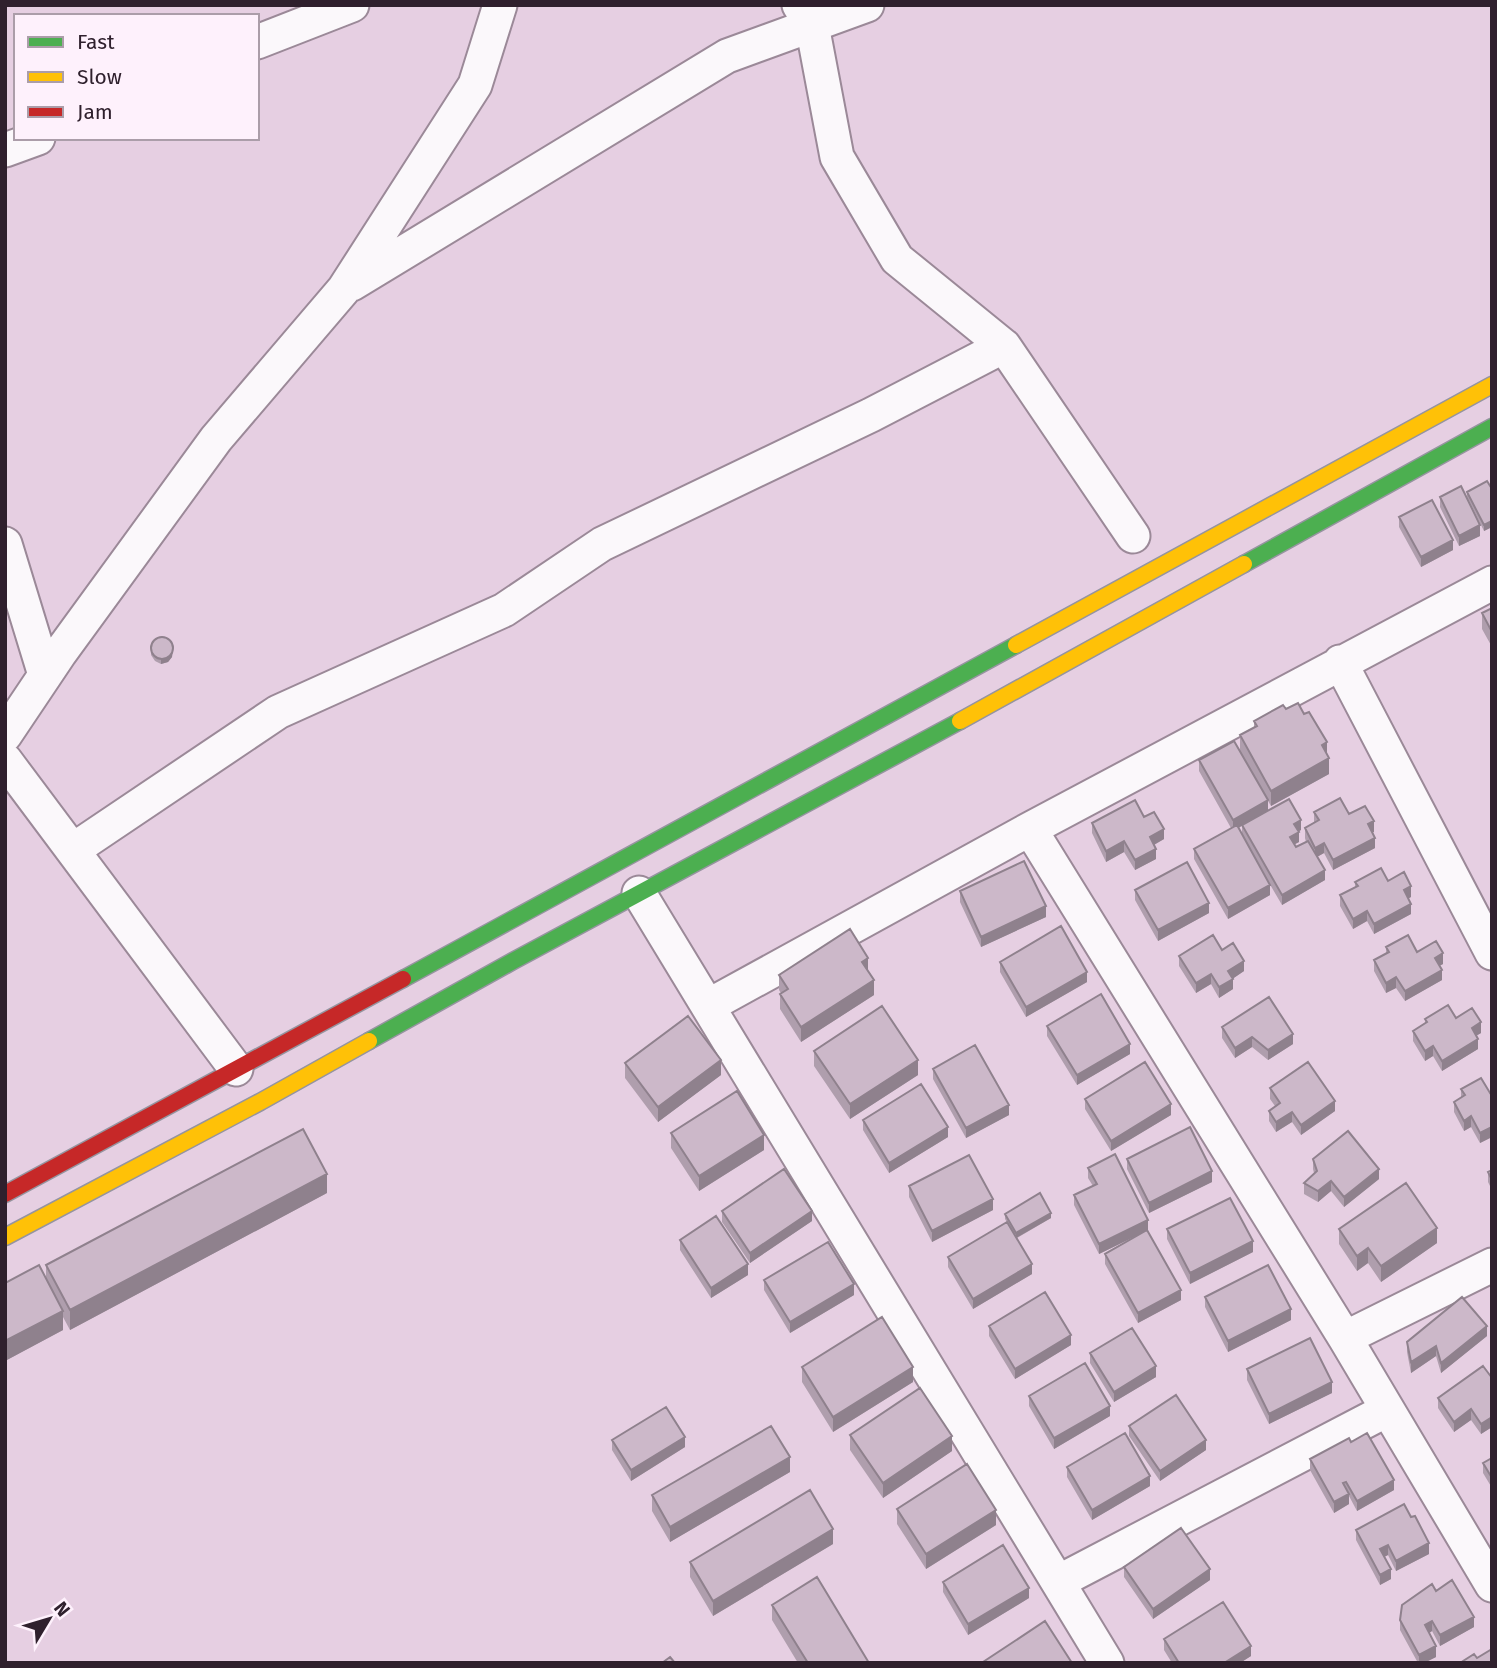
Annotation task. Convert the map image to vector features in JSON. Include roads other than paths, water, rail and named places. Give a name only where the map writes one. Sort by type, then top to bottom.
[{"type":"main road","points":[[5,1194],[1492,385]]},
{"type":"main road","points":[[5,1237],[260,1102],[1492,427]]},
{"type":"street","points":[[259,41],[352,5]]},
{"type":"street","points":[[5,735],[215,439],[344,289],[475,85],[500,5]]},
{"type":"street","points":[[344,289],[727,56],[805,15],[867,5]]},
{"type":"street","points":[[805,15],[837,157],[897,259],[1004,346],[1133,536]]},
{"type":"street","points":[[5,150],[32,140]]},
{"type":"street","points":[[73,850],[278,712],[504,610],[602,544],[871,415],[1004,346]]},
{"type":"street","points":[[5,544],[45,675]]},
{"type":"street","points":[[708,1006],[1030,829],[1492,583]]},
{"type":"street","points":[[1340,662],[1492,953]]},
{"type":"street","points":[[5,760],[236,1069]]},
{"type":"street","points":[[1030,829],[1345,1338],[1492,1585]]},
{"type":"street","points":[[639,893],[1107,1663]]},
{"type":"street","points":[[1345,1338],[1492,1265]]},
{"type":"street","points":[[1058,1582],[1387,1410]]}]
